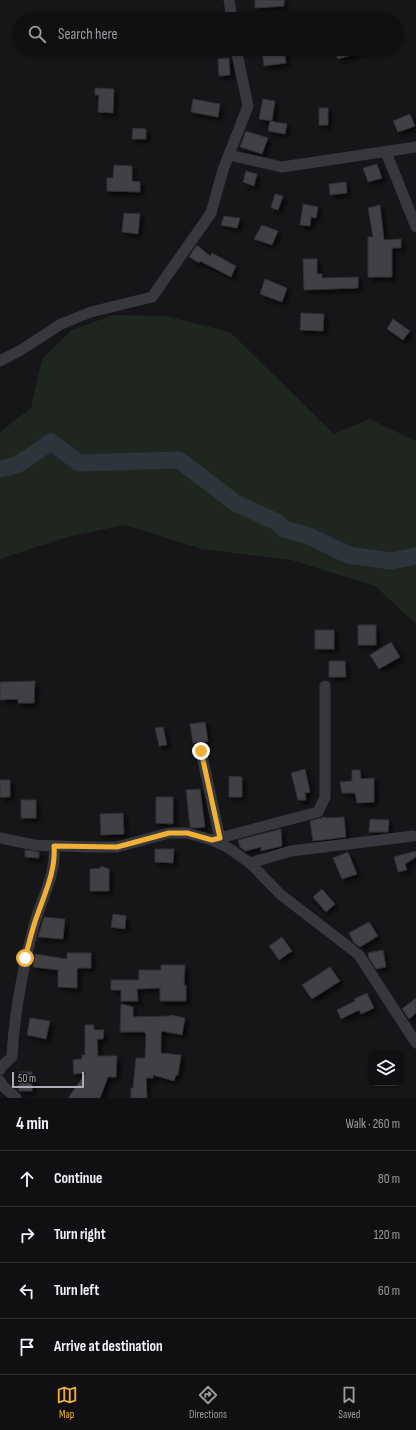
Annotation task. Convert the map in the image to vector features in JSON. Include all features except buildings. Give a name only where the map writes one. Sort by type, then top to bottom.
[{"type":"street","points":[[229,0],[231,12]]},
{"type":"street","points":[[0,361],[21,350],[61,324],[91,312],[152,297],[211,213],[223,170],[248,106],[237,56]]},
{"type":"street","points":[[229,155],[282,167],[416,147]]},
{"type":"street","points":[[386,152],[416,227]]},
{"type":"street","points":[[216,839],[318,812],[325,797],[325,686]]},
{"type":"street","points":[[201,751],[216,839]]},
{"type":"street","points":[[0,838],[34,845],[117,847],[169,833],[187,833],[216,839],[250,863],[280,894],[359,955],[416,1043]]},
{"type":"street","points":[[250,863],[291,851],[413,836]]},
{"type":"street","points":[[0,1070],[1,1067],[12,1057],[20,982],[37,916],[47,890],[54,859],[54,846]]},
{"type":"street","points":[[0,1081],[2,1086],[16,1098]]},
{"type":"shaded area","points":[[113,315],[166,316],[230,332],[334,434],[369,419],[416,441],[416,624],[375,586],[291,560],[202,549],[125,525],[67,537],[0,559],[0,432],[31,408],[42,359],[72,330]]},
{"type":"waterway","points":[[0,469],[17,465],[51,442],[79,463],[179,460],[237,504],[277,522],[284,529],[309,536],[348,555],[391,561],[416,556]]},
{"type":"route","points":[[25,958],[37,916],[47,890],[54,859],[54,846],[117,847],[169,833],[187,833],[212,840],[220,838],[201,751]]}]
